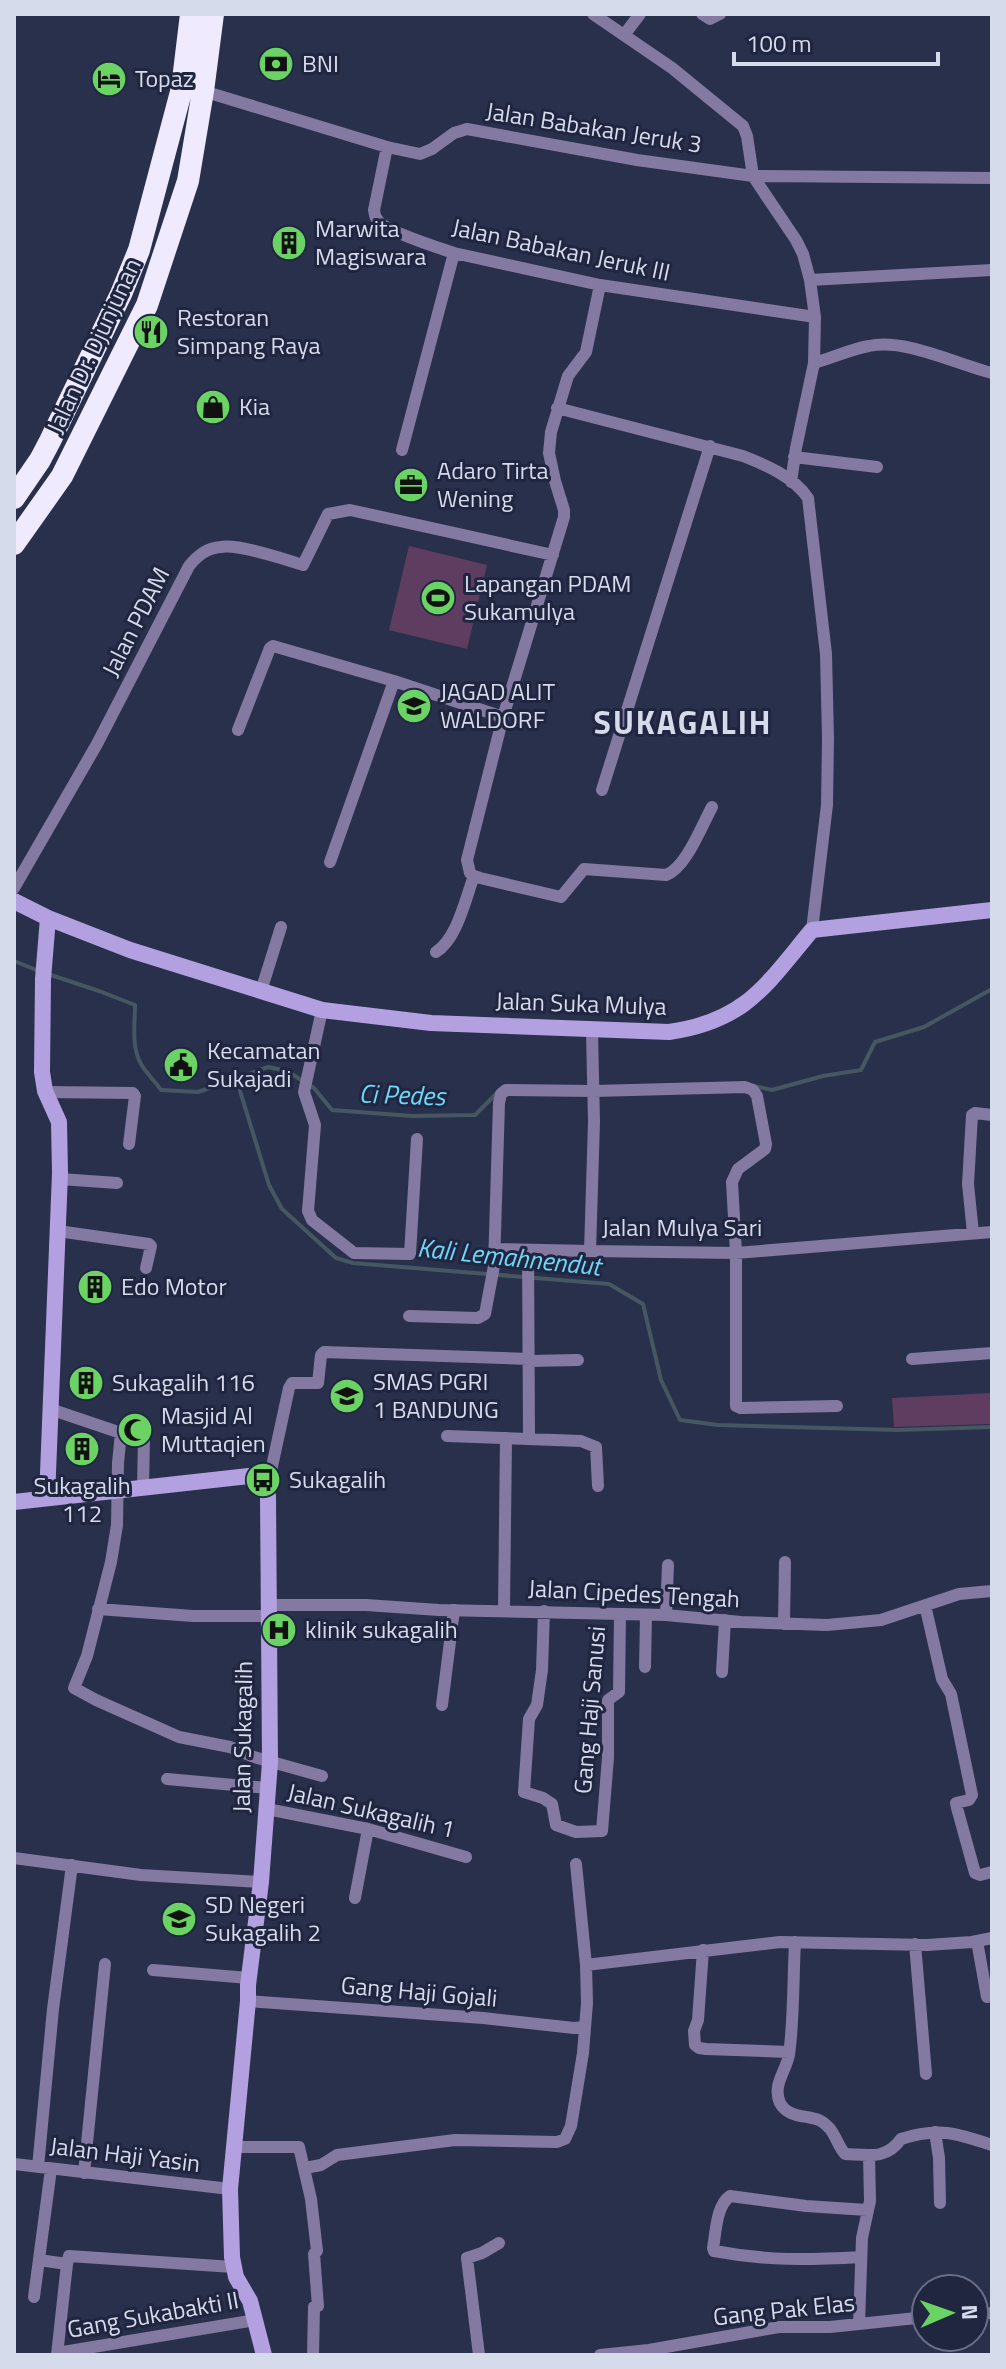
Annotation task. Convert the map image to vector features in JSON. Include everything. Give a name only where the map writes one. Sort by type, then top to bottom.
[{"type":"highway","name":"Jalan Dr. Djunjunan","points":[[14,498],[50,441],[139,250],[182,88],[191,14]]},
{"type":"highway","name":"Jalan Dr. Djunjunan","points":[[14,544],[62,476],[147,305],[188,181],[213,14]]},
{"type":"street","points":[[593,14],[672,68],[743,126],[753,176],[803,254],[815,317],[814,363],[791,482]]},
{"type":"street","points":[[624,35],[640,14]]},
{"type":"street","points":[[702,14],[710,19],[720,14]]},
{"type":"street","name":"Jalan Babakan Jeruk 3","points":[[203,91],[387,147],[420,154],[454,133],[467,129],[637,160],[753,176],[992,178]]},
{"type":"street","name":"Jalan Babakan Jeruk III","points":[[387,147],[374,210],[382,225],[454,253],[600,285],[815,317]]},
{"type":"street","points":[[402,450],[454,253]]},
{"type":"street","points":[[810,280],[992,270]]},
{"type":"street","points":[[600,285],[586,352],[568,376],[551,432],[549,453],[564,510],[503,717],[467,860],[470,873],[561,897],[584,869],[656,875],[672,873],[686,855],[712,807]]},
{"type":"street","points":[[814,363],[870,345],[892,345],[992,373]]},
{"type":"street","points":[[557,408],[710,446],[768,466],[808,498],[826,654],[827,805],[812,930],[992,910]]},
{"type":"street","points":[[602,790],[710,446]]},
{"type":"street","points":[[794,457],[877,467]]},
{"type":"street","name":"Jalan PDAM","points":[[14,888],[97,744],[189,566],[198,555],[224,546],[303,565],[328,514],[350,510],[553,555]]},
{"type":"street","points":[[238,730],[273,646],[503,717]]},
{"type":"street","points":[[330,862],[394,681]]},
{"type":"street","points":[[436,952],[453,935],[474,876]]},
{"type":"street","name":"Jalan Suka Mulya","points":[[14,901],[48,918],[130,950],[322,1010],[431,1023],[592,1031],[686,1030],[731,1014],[758,994],[812,930]]},
{"type":"street","points":[[47,1498],[60,1179],[59,1122],[45,1092],[42,1072],[43,973],[48,918]]},
{"type":"street","points":[[261,991],[281,927]]},
{"type":"street","points":[[322,1010],[304,1092],[315,1125],[309,1216],[354,1253],[409,1255],[417,1139]]},
{"type":"street","name":"Jalan Mulya Sari","points":[[592,1031],[594,1091],[590,1251],[736,1253],[992,1232]]},
{"type":"street","points":[[409,1316],[478,1318],[485,1314],[494,1266],[499,1103],[501,1094],[506,1090],[745,1087],[753,1090],[766,1144],[765,1149],[738,1169],[732,1182],[736,1253],[737,1407],[837,1406]]},
{"type":"street","points":[[45,1092],[133,1093],[129,1144]]},
{"type":"street","points":[[973,1233],[968,1184],[972,1115],[992,1115]]},
{"type":"street","points":[[60,1179],[117,1183]]},
{"type":"street","points":[[58,1231],[149,1244],[146,1268]]},
{"type":"street","points":[[495,1249],[590,1251]]},
{"type":"street","points":[[528,1250],[529,1439]]},
{"type":"street","name":"Jalan Sukagalih","points":[[264,2355],[250,2301],[233,2267],[230,2189],[270,1762],[268,1496],[263,1480],[271,1471],[289,1388],[292,1383],[318,1383],[324,1352],[529,1360]]},
{"type":"street","points":[[912,1359],[992,1353]]},
{"type":"street","points":[[529,1360],[578,1360]]},
{"type":"street","points":[[50,1409],[121,1433],[117,1525],[111,1562],[102,1605],[98,1609],[87,1656],[74,1688],[179,1737],[230,1747],[322,1776]]},
{"type":"street","points":[[447,1436],[581,1441],[596,1447],[598,1486]]},
{"type":"street","points":[[143,1488],[144,1437]]},
{"type":"street","points":[[504,1610],[506,1438]]},
{"type":"street","points":[[14,1502],[249,1476],[263,1480]]},
{"type":"street","points":[[784,1624],[785,1562]]},
{"type":"street","points":[[666,1615],[668,1565]]},
{"type":"street","name":"Jalan Cipedes Tengah","points":[[268,1610],[366,1605],[666,1615],[784,1624],[859,1624],[881,1620],[959,1594],[992,1591]]},
{"type":"street","points":[[925,1605],[942,1679],[951,1694],[972,1795],[969,1800],[956,1803],[957,1808],[975,1873],[992,1872]]},
{"type":"street","points":[[98,1609],[193,1616],[268,1610]]},
{"type":"street","points":[[442,1705],[454,1610]]},
{"type":"street","name":"Gang Haji Sanusi","points":[[544,1611],[542,1670],[537,1705],[529,1719],[524,1792],[552,1804],[556,1825],[576,1832],[602,1831],[608,1758],[608,1700],[619,1692],[620,1614]]},
{"type":"street","points":[[645,1667],[646,1615]]},
{"type":"street","points":[[722,1672],[725,1620]]},
{"type":"street","points":[[167,1779],[267,1788]]},
{"type":"street","name":"Jalan Sukagalih 1","points":[[267,1809],[368,1829],[466,1857]]},
{"type":"street","points":[[355,1898],[368,1829]]},
{"type":"street","points":[[14,1858],[141,1875],[261,1882]]},
{"type":"street","points":[[305,2168],[321,2165],[337,2155],[455,2140],[557,2142],[565,2139],[571,2126],[587,2003],[576,1864]]},
{"type":"street","points":[[34,2297],[39,2260],[53,2009],[72,1865]]},
{"type":"street","points":[[586,1965],[795,1942],[915,1944],[992,1938]]},
{"type":"street","points":[[977,1941],[987,1997]]},
{"type":"street","points":[[795,1942],[789,2052],[778,2093],[786,2110],[818,2120],[829,2127],[836,2134],[845,2154],[887,2153],[896,2148],[901,2139],[935,2132],[950,2132],[992,2145]]},
{"type":"street","points":[[915,1944],[926,2074]]},
{"type":"street","points":[[703,1950],[695,2045],[706,2049],[789,2052]]},
{"type":"street","points":[[84,2173],[105,1964]]},
{"type":"street","points":[[153,1970],[249,1978]]},
{"type":"street","name":"Gang Haji Gojali","points":[[248,2001],[585,2027]]},
{"type":"street","points":[[935,2132],[940,2203]]},
{"type":"street","points":[[234,2147],[298,2146],[305,2168],[317,2251],[314,2254],[318,2306],[314,2307],[313,2355]]},
{"type":"street","points":[[859,2324],[861,2257],[870,2201],[869,2155]]},
{"type":"street","name":"Jalan Haji Yasin","points":[[14,2164],[230,2189]]},
{"type":"street","points":[[861,2257],[794,2261],[750,2257],[714,2251],[713,2248],[720,2208],[725,2198],[730,2196],[867,2210]]},
{"type":"street","points":[[479,2355],[467,2258],[499,2243]]},
{"type":"street","points":[[57,2354],[69,2256],[233,2267]]},
{"type":"street","points":[[39,2260],[67,2264]]},
{"type":"street","name":"Gang Pak Elas","points":[[600,2355],[648,2353],[779,2327],[830,2327],[910,2319]]},
{"type":"street","name":"Gang Sukabakti II","points":[[57,2354],[256,2320]]},
{"type":"shaded area","name":"Lapangan PDAM Sukamulya","points":[[409,546],[487,565],[467,649],[389,630]]},
{"type":"shaded area","points":[[992,1393],[992,1424],[894,1427],[892,1398]]},
{"type":"waterway","name":"Ci Pedes","points":[[14,961],[39,971]]},
{"type":"waterway","name":"Ci Pedes","points":[[48,974],[135,1005],[134,1035],[138,1057],[161,1090],[198,1092],[268,1067],[287,1071],[314,1088],[332,1110],[412,1116],[475,1115],[498,1092]]},
{"type":"waterway","name":"Ci Pedes","points":[[754,1086],[772,1090],[823,1076],[861,1070],[875,1042],[924,1027],[992,989]]},
{"type":"waterway","name":"Kali Lemahnendut","points":[[236,1078],[269,1185],[282,1209],[336,1258],[353,1263],[609,1284],[643,1304],[661,1380],[680,1420],[718,1425],[898,1430],[992,1427]]},
{"type":"place","name":"BNI","points":[[276,64]]},
{"type":"place","name":"Topaz","points":[[109,79]]},
{"type":"place","name":"Marwita Magiswara","points":[[289,243]]},
{"type":"place","name":"Restoran Simpang Raya","points":[[151,332]]},
{"type":"place","name":"Kia","points":[[213,407]]},
{"type":"place","name":"Adaro Tirta Wening","points":[[411,485]]},
{"type":"place","name":"Lapangan PDAM Sukamulya","points":[[438,598]]},
{"type":"place","name":"JAGAD ALIT WALDORF","points":[[414,706]]},
{"type":"place","name":"Kecamatan Sukajadi","points":[[181,1065]]},
{"type":"place","name":"Edo Motor","points":[[95,1287]]},
{"type":"place","name":"Sukagalih 116","points":[[86,1383]]},
{"type":"place","name":"SMAS PGRI 1 BANDUNG","points":[[347,1396]]},
{"type":"place","name":"Masjid Al Muttaqien","points":[[135,1430]]},
{"type":"place","name":"Sukagalih 112","points":[[82,1449]]},
{"type":"place","name":"Sukagalih","points":[[263,1480]]},
{"type":"place","name":"klinik sukagalih","points":[[279,1630]]},
{"type":"place","name":"SD Negeri Sukagalih 2","points":[[179,1919]]},
{"type":"district","name":"SUKAGALIH","points":[[683,723]]}]
